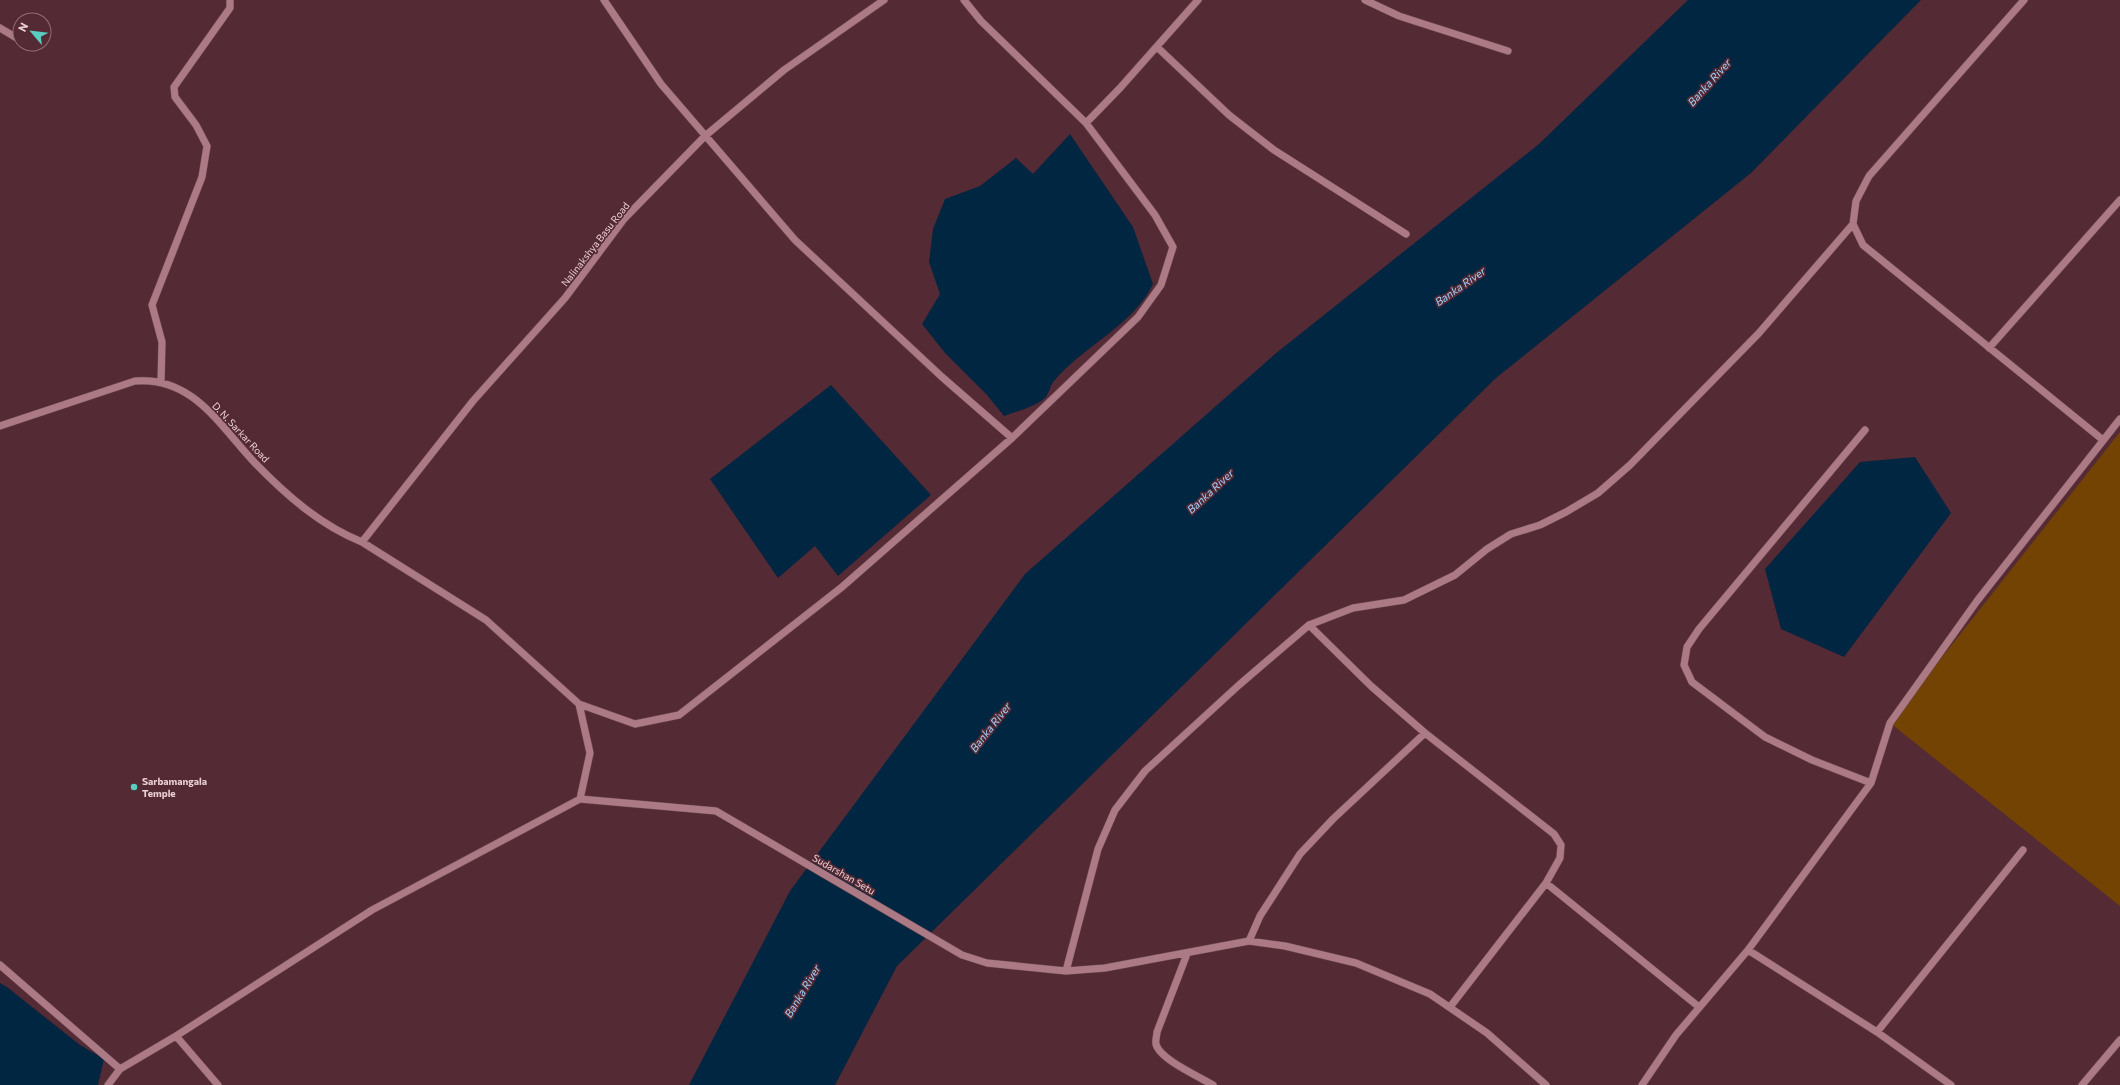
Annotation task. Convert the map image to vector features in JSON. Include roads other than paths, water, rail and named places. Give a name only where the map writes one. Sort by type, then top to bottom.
[{"type":"street","points":[[161,382],[162,342],[152,305],[202,177],[207,146],[196,124],[175,97],[174,87],[230,8],[230,0]]},
{"type":"street","points":[[604,0],[661,84],[795,240],[942,377],[1012,438]]},
{"type":"street","name":"Nalinakshya Basu Road","points":[[362,542],[473,401],[565,298],[624,219],[705,136],[784,70],[884,0]]},
{"type":"street","points":[[579,704],[635,724],[679,715],[842,587],[1012,438],[1138,317],[1162,285],[1173,247],[1154,215],[1086,123],[986,26],[964,0]]},
{"type":"street","points":[[1086,123],[1157,47],[1198,0]]},
{"type":"street","points":[[1364,0],[1399,16],[1508,51]]},
{"type":"street","points":[[2024,0],[1869,176],[1856,201],[1853,224],[1863,245],[2103,440]]},
{"type":"street","points":[[0,28],[12,35]]},
{"type":"street","points":[[1157,47],[1229,115],[1274,150],[1406,234]]},
{"type":"street","points":[[1989,348],[2120,200]]},
{"type":"street","points":[[1066,971],[1098,849],[1114,810],[1145,771],[1239,685],[1309,625],[1353,608],[1404,600],[1455,575],[1487,550],[1512,534],[1546,522],[1598,494],[1630,465],[1759,333],[1853,224]]},
{"type":"street","name":"D. N. Sarkar Road","points":[[0,426],[135,381],[148,380],[161,382],[178,388],[204,406],[255,463],[305,510],[341,533],[362,542],[486,620],[579,704]]},
{"type":"street","points":[[1642,1085],[1676,1035],[1748,950],[1871,783],[1890,723],[1977,601],[2120,419]]},
{"type":"street","points":[[1865,430],[1699,630],[1687,647],[1684,665],[1692,682],[1765,737],[1812,760],[1871,783]]},
{"type":"street","points":[[1309,625],[1371,686],[1425,733],[1554,834],[1561,845],[1560,858],[1546,883],[1450,1008]]},
{"type":"street","points":[[108,1085],[120,1069],[176,1036],[372,910],[580,799],[590,754],[579,704]]},
{"type":"street","points":[[1249,941],[1272,897],[1300,854],[1332,820],[1425,733]]},
{"type":"street","name":"Sudarshan Setu","points":[[580,799],[716,811],[962,954],[987,963],[1066,971],[1105,968],[1187,954],[1249,941],[1285,946],[1356,963],[1430,994],[1487,1033],[1546,1085]]},
{"type":"street","points":[[1877,1032],[2023,850]]},
{"type":"street","points":[[1546,883],[1699,1007]]},
{"type":"street","points":[[1748,950],[1877,1032],[1951,1085]]},
{"type":"street","points":[[1187,954],[1157,1032],[1156,1044],[1161,1053],[1214,1085]]},
{"type":"street","points":[[0,965],[120,1069]]},
{"type":"street","points":[[176,1036],[218,1085]]},
{"type":"street","points":[[2082,1085],[2120,1040]]},
{"type":"water","name":"Banka River","points":[[1688,0],[1921,0],[1751,173],[1496,378],[897,966],[835,1085],[689,1085],[790,891],[1025,574],[1275,354],[1539,144]]},
{"type":"water","points":[[1070,134],[1133,227],[1153,284],[1144,299],[1121,324],[1079,357],[1054,381],[1046,397],[1038,403],[1004,416],[987,395],[945,353],[922,324],[940,294],[929,262],[933,229],[945,199],[980,186],[1016,158],[1033,174]]},
{"type":"water","points":[[831,385],[931,495],[838,576],[815,546],[778,578],[710,479]]},
{"type":"water","points":[[1915,457],[1951,513],[1844,657],[1781,629],[1765,569],[1860,462]]},
{"type":"water","points":[[0,983],[80,1045],[104,1059],[98,1085],[0,1085]]},
{"type":"place","name":"Sarbamangala Temple","points":[[134,787]]}]
